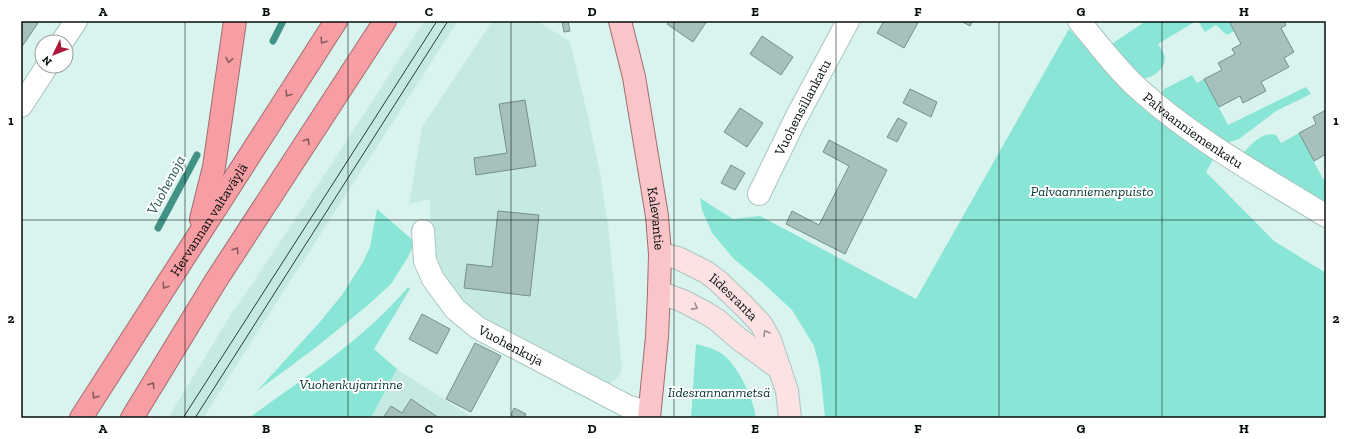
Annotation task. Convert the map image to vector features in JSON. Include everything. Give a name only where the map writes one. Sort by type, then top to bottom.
[{"type":"highway","points":[[197,236],[214,167],[235,21]]},
{"type":"highway","name":"Hervannan valtaväylä","points":[[81,418],[336,21]]},
{"type":"highway","points":[[132,418],[215,282],[385,21]]},
{"type":"main road","name":"Kalevantie","points":[[620,21],[634,77],[655,196],[660,254],[657,337],[646,416]]},
{"type":"main road","name":"Iidesranta","points":[[660,254],[678,258],[706,272],[718,281],[761,324],[770,340],[787,391],[790,418]]},
{"type":"main road","name":"Iidesranta","points":[[659,292],[683,301],[717,320],[739,339],[780,369]]},
{"type":"street","points":[[67,34],[76,21]]},
{"type":"street","name":"Vuohensillankatu","points":[[759,194],[796,118],[848,21]]},
{"type":"street","name":"Palvaanniemenkatu","points":[[1079,21],[1140,91],[1176,120],[1224,153],[1326,216]]},
{"type":"street","points":[[21,106],[42,74]]},
{"type":"street","name":"Vuohenkuja","points":[[423,231],[424,261],[433,279],[455,310],[478,328],[646,416]]},
{"type":"shaded area","points":[[424,21],[458,21],[203,418],[168,418],[233,311],[336,157]]},
{"type":"shaded area","points":[[492,21],[538,21],[570,42],[600,173],[608,225],[622,368],[619,376],[610,383],[602,384],[477,321],[434,267],[430,245],[430,199],[409,204],[422,127]]},
{"type":"shaded area","points":[[397,369],[473,418],[371,418]]},
{"type":"green space","points":[[1146,21],[1196,21],[1158,44],[1165,56],[1163,65],[1158,72],[1151,77],[1143,78],[1137,75],[1110,45]]},
{"type":"green space","points":[[1198,21],[1229,21],[1234,31],[1227,35],[1216,25],[1205,32]]},
{"type":"green space","name":"Palvaanniemenpuisto","points":[[1069,29],[1141,105],[1214,158],[1206,172],[1274,241],[1326,273],[1326,418],[825,418],[820,369],[814,346],[792,310],[734,259],[712,233],[702,210],[700,198],[733,219],[760,216],[916,299]]},
{"type":"green space","points":[[1192,75],[1197,83],[1204,79],[1228,125],[1306,87],[1311,94],[1276,111],[1239,139],[1227,143],[1163,100],[1162,93],[1164,89]]},
{"type":"green space","points":[[1299,133],[1323,179],[1326,178],[1326,206],[1240,157],[1256,141],[1265,135],[1276,135],[1281,143]]},
{"type":"green space","points":[[377,209],[415,242],[408,257],[391,284],[367,306],[315,348],[257,391],[319,323],[342,295],[363,262],[370,247]]},
{"type":"green space","name":"Vuohenkujanrinne","points":[[408,287],[410,289],[374,349],[397,369],[371,418],[249,418],[312,373],[353,341],[373,324]]},
{"type":"green space","name":"Iidesrannanmetsä","points":[[696,344],[719,352],[732,363],[748,391],[755,410],[756,418],[691,418]]},
{"type":"building","points":[[21,21],[34,21],[38,23],[21,48]]},
{"type":"building","points":[[562,21],[568,21],[570,31],[564,32]]},
{"type":"building","points":[[670,21],[707,21],[693,42],[667,24]]},
{"type":"building","points":[[884,21],[919,21],[904,48],[877,33]]},
{"type":"building","points":[[961,21],[973,21],[970,26]]},
{"type":"building","points":[[1229,21],[1284,21],[1286,25],[1281,28],[1294,52],[1284,58],[1289,67],[1261,82],[1266,91],[1243,103],[1240,96],[1219,107],[1204,79],[1222,70],[1218,63],[1235,54],[1232,49],[1241,44]]},
{"type":"building","points":[[762,36],[793,57],[781,75],[750,54]]},
{"type":"building","points":[[910,89],[937,102],[931,117],[903,103]]},
{"type":"building","points":[[525,100],[536,166],[476,175],[474,158],[507,153],[499,104]]},
{"type":"building","points":[[740,108],[763,123],[747,147],[724,132]]},
{"type":"building","points":[[1326,110],[1326,154],[1314,161],[1299,133],[1316,124],[1313,117]]},
{"type":"building","points":[[898,118],[907,123],[897,142],[887,137]]},
{"type":"building","points":[[829,140],[887,170],[845,254],[786,224],[792,211],[819,225],[849,166],[823,152]]},
{"type":"building","points":[[731,165],[745,173],[735,190],[721,183]]},
{"type":"building","points":[[498,211],[539,215],[530,296],[464,288],[467,264],[492,267]]},
{"type":"building","points":[[422,314],[450,329],[437,354],[409,339]]},
{"type":"building","points":[[475,343],[501,356],[471,412],[446,399]]},
{"type":"building","points":[[411,399],[439,418],[383,418],[391,406],[402,413]]},
{"type":"building","points":[[514,408],[526,414],[524,418],[516,418],[511,415]]},
{"type":"waterway","name":"Vuohenoja","points":[[273,41],[283,21]]},
{"type":"waterway","name":"Vuohenoja","points":[[158,228],[197,155]]},
{"type":"tram line","points":[[183,418],[437,21]]},
{"type":"tram line","points":[[195,418],[448,21]]}]
